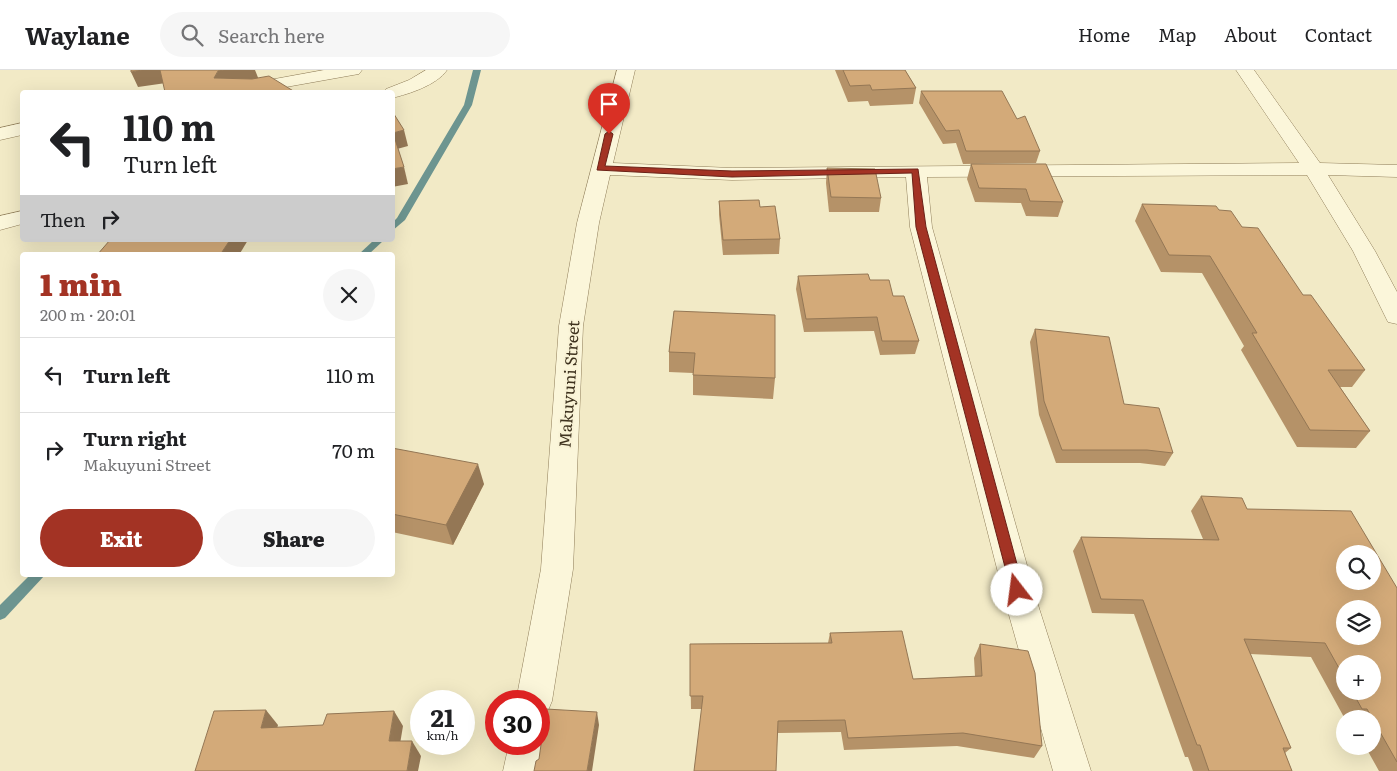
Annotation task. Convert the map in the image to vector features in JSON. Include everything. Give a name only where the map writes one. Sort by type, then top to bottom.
[{"type":"street","points":[[242,90],[353,70]]},
{"type":"street","points":[[395,92],[415,84],[438,70]]},
{"type":"street","name":"Makuyuni Street","points":[[536,690],[557,569],[571,326],[600,168],[626,70]]},
{"type":"street","points":[[1245,70],[1316,170],[1375,268],[1397,316]]},
{"type":"street","points":[[0,134],[20,130]]},
{"type":"street","points":[[600,168],[732,174],[916,171],[1397,171]]},
{"type":"street","points":[[916,171],[923,236],[1005,544],[1072,771]]},
{"type":"street","points":[[0,223],[20,218]]},
{"type":"street","points":[[522,771],[525,755]]},
{"type":"building","points":[[160,70],[224,70],[218,71],[214,78],[252,79],[269,76],[292,90],[165,90]]},
{"type":"building","points":[[843,70],[905,70],[916,88],[872,90],[870,85],[850,86]]},
{"type":"building","points":[[921,91],[1002,91],[1017,119],[1025,116],[1040,151],[966,151],[959,130],[946,131]]},
{"type":"building","points":[[395,116],[404,130],[395,132]]},
{"type":"building","points":[[395,139],[404,167],[395,168]]},
{"type":"building","points":[[971,164],[1046,164],[1063,202],[1030,201],[1026,189],[979,188]]},
{"type":"building","points":[[827,168],[875,169],[881,198],[831,197]]},
{"type":"building","points":[[759,200],[760,207],[775,206],[780,239],[723,240],[719,201]]},
{"type":"building","points":[[1142,204],[1216,206],[1219,210],[1231,211],[1242,227],[1258,228],[1303,295],[1311,295],[1365,370],[1328,370],[1370,431],[1310,430],[1252,333],[1257,333],[1210,256],[1169,255]]},
{"type":"building","points":[[108,242],[229,242],[222,252],[100,252]]},
{"type":"building","points":[[868,274],[870,280],[889,280],[893,296],[904,296],[919,341],[882,341],[877,317],[806,319],[798,276]]},
{"type":"building","points":[[674,311],[775,315],[775,378],[693,375],[695,353],[669,352]]},
{"type":"building","points":[[1035,329],[1109,337],[1124,404],[1159,408],[1173,453],[1147,450],[1062,450],[1044,401]]},
{"type":"building","points":[[395,449],[478,464],[446,525],[395,515]]},
{"type":"building","points":[[1201,496],[1242,498],[1247,509],[1351,511],[1371,545],[1336,545],[1336,590],[1381,590],[1381,561],[1397,588],[1397,762],[1381,734],[1381,710],[1362,709],[1357,700],[1381,700],[1381,655],[1336,655],[1336,663],[1325,643],[1244,639],[1291,748],[1283,748],[1292,771],[1209,771],[1200,745],[1197,745],[1143,600],[1101,599],[1081,537],[1219,540]]},
{"type":"building","points":[[902,631],[913,679],[982,676],[980,644],[1028,651],[1035,673],[1042,746],[963,733],[848,738],[845,720],[778,721],[776,771],[694,771],[703,696],[690,696],[690,644],[832,643],[830,633]]},
{"type":"building","points":[[550,709],[597,712],[587,771],[534,771],[536,761],[539,759],[540,755],[550,755]]},
{"type":"building","points":[[266,710],[261,728],[323,725],[327,714],[394,711],[389,741],[410,741],[407,771],[195,771],[214,711]]},
{"type":"waterway","points":[[395,225],[401,220],[468,105],[477,70]]},
{"type":"waterway","points":[[366,252],[377,242]]},
{"type":"waterway","points":[[0,614],[36,577]]},
{"type":"route","points":[[609,134],[600,168],[732,174],[916,171],[921,227],[1017,590]]}]
